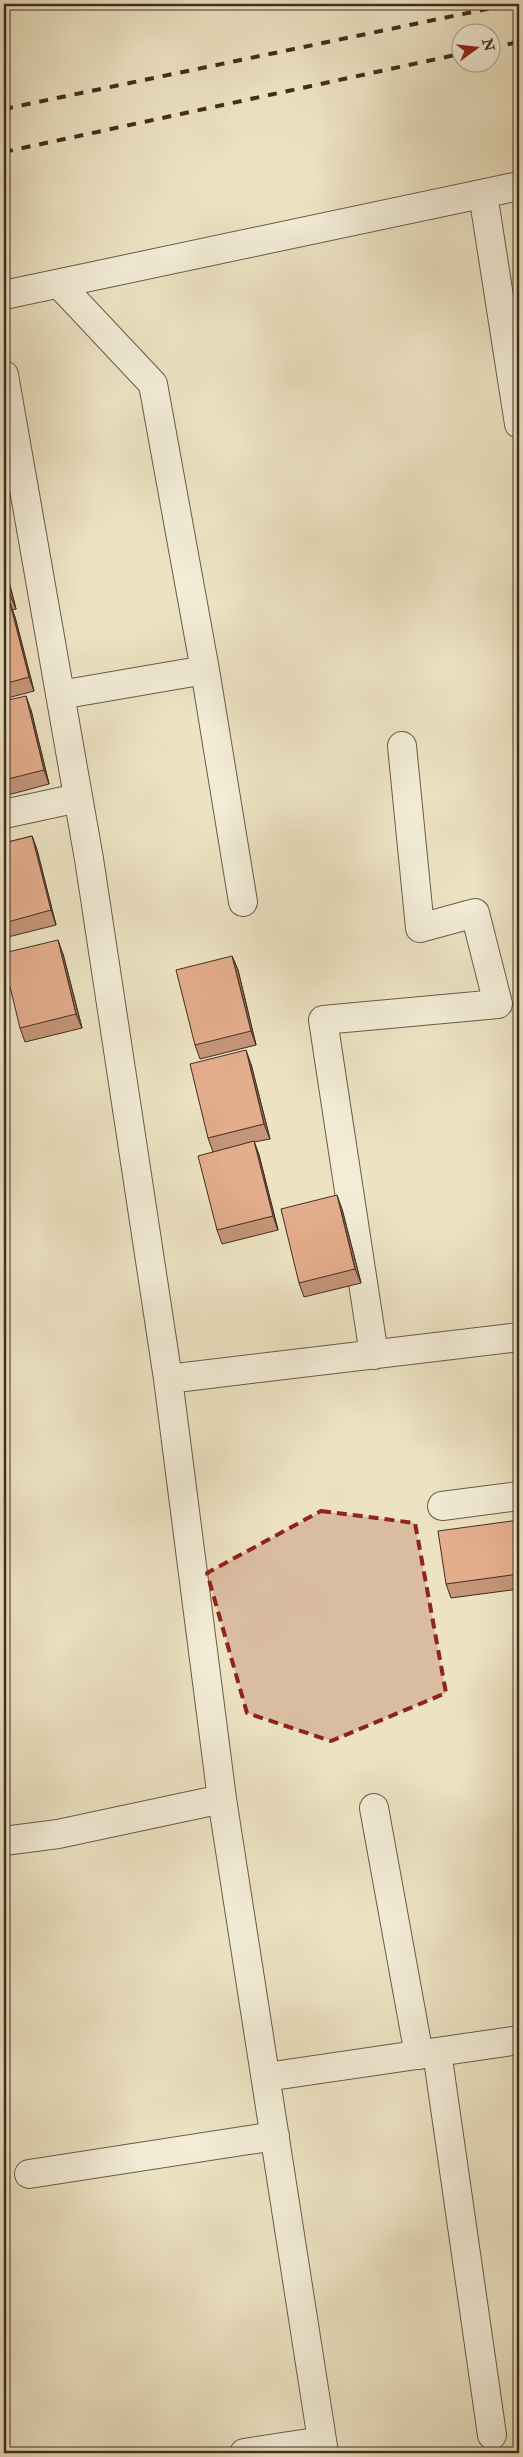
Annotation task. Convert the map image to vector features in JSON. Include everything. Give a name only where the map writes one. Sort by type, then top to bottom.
[{"type":"street","points":[[4,295],[519,186]]},
{"type":"street","points":[[483,194],[515,367],[519,424]]},
{"type":"street","points":[[59,284],[154,384],[205,670],[243,902]]},
{"type":"street","points":[[4,375],[78,798],[168,1379],[222,1800],[324,2447],[244,2453]]},
{"type":"street","points":[[60,695],[205,670]]},
{"type":"street","points":[[374,1354],[323,1020],[498,1004],[475,913],[420,928],[402,746]]},
{"type":"street","points":[[4,814],[78,798]]},
{"type":"street","points":[[168,1379],[519,1337]]},
{"type":"street","points":[[442,1506],[519,1496]]},
{"type":"street","points":[[4,1841],[58,1834],[222,1800]]},
{"type":"street","points":[[374,1808],[428,2054],[492,2434]]},
{"type":"street","points":[[266,2077],[519,2040]]},
{"type":"street","points":[[30,2174],[275,2136]]},
{"type":"highlighted area","points":[[321,1511],[415,1523],[446,1693],[331,1741],[247,1713],[207,1573]]},
{"type":"building","points":[[4,568],[10,595],[4,596]]},
{"type":"building","points":[[10,603],[29,677],[4,684],[4,604]]},
{"type":"building","points":[[26,696],[44,770],[4,780],[4,701]]},
{"type":"building","points":[[32,836],[51,910],[4,923],[4,843]]},
{"type":"building","points":[[58,940],[76,1014],[20,1028],[4,962],[4,953]]},
{"type":"building","points":[[232,956],[251,1031],[195,1045],[176,970]]},
{"type":"building","points":[[246,1050],[264,1124],[208,1138],[190,1064]]},
{"type":"building","points":[[254,1141],[273,1216],[217,1230],[198,1156]]},
{"type":"building","points":[[337,1195],[355,1269],[299,1283],[281,1209]]},
{"type":"building","points":[[519,1520],[519,1574],[446,1584],[438,1531]]},
{"type":"railway","points":[[4,109],[511,4]]},
{"type":"railway","points":[[500,46],[519,42]]},
{"type":"railway","points":[[4,152],[450,56]]}]
